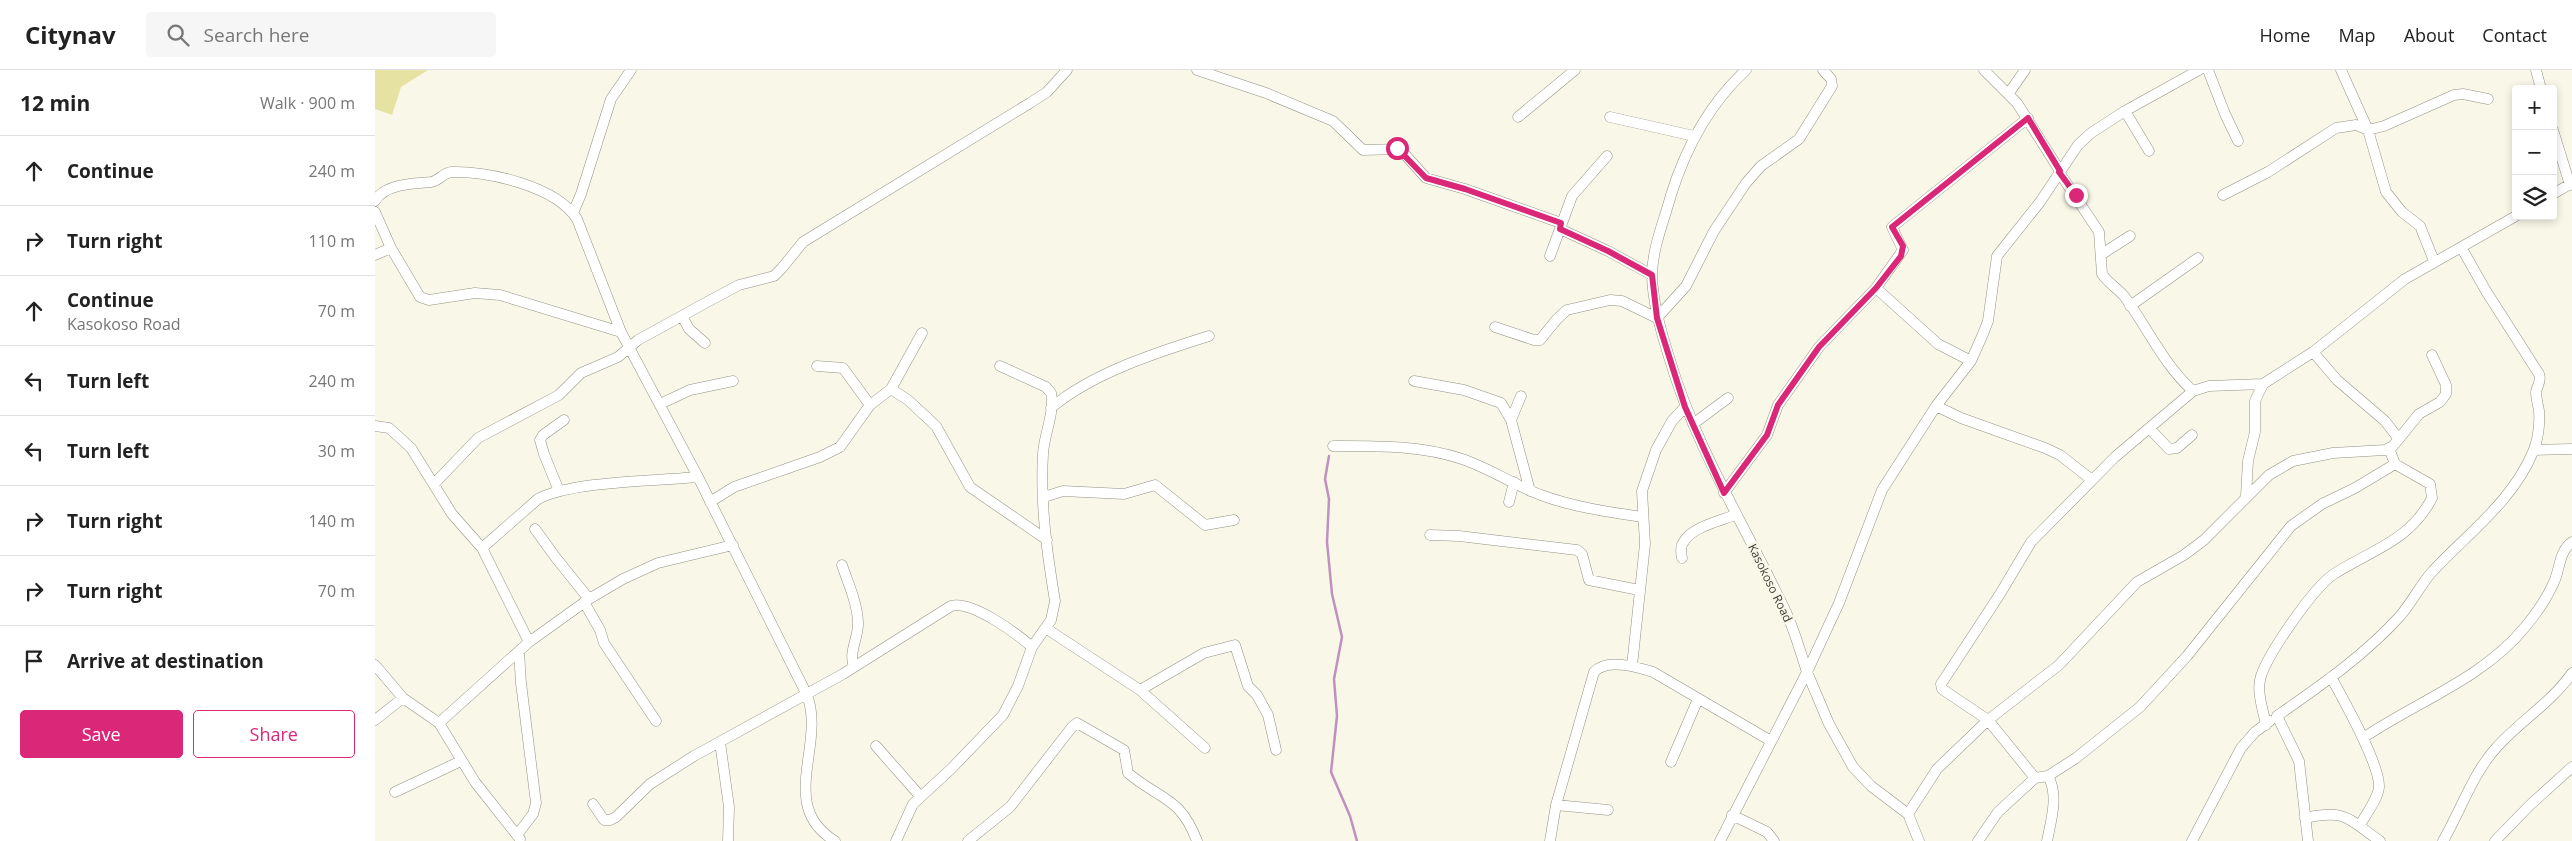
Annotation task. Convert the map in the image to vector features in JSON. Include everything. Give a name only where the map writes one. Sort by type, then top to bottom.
[{"type":"street","points":[[573,213],[581,194],[611,99],[631,70]]},
{"type":"street","points":[[434,484],[475,440],[559,395],[574,378],[618,357],[638,340],[681,316],[739,286],[765,280],[778,273],[803,242],[1030,104],[1047,92],[1067,70]]},
{"type":"street","points":[[1197,70],[1266,93],[1333,120],[1363,150],[1400,149],[1422,176],[1465,189],[1561,226],[1652,275]]},
{"type":"street","points":[[1518,117],[1575,70]]},
{"type":"street","name":"Kasokoso Road","points":[[1746,70],[1719,100],[1694,136],[1680,168],[1660,231],[1652,275],[1657,318],[1685,407],[1724,493],[1784,608],[1807,672],[1829,724],[1853,767],[1871,786],[1908,814]]},
{"type":"street","points":[[1495,327],[1534,340],[1540,340],[1567,310],[1616,299],[1657,318],[1686,286],[1714,231],[1753,173],[1799,139],[1805,131],[1832,86],[1831,79],[1823,70]]},
{"type":"street","points":[[1984,70],[2009,93],[2028,118],[2060,172],[2097,227],[2102,254],[2100,266],[2102,274],[2130,306],[2165,361],[2193,391]]},
{"type":"street","points":[[2009,93],[2025,70]]},
{"type":"street","points":[[1721,841],[1807,672],[1839,603],[1882,490],[1936,406],[1971,361],[1988,322],[1995,260],[2040,202],[2078,145],[2091,133],[2125,111],[2199,70]]},
{"type":"street","points":[[2208,70],[2238,141]]},
{"type":"street","points":[[2341,70],[2368,130],[2386,192],[2402,212],[2419,226],[2433,261]]},
{"type":"street","points":[[2536,70],[2540,85]]},
{"type":"street","points":[[2223,195],[2268,172],[2336,128],[2357,125],[2368,130],[2397,121],[2454,95],[2468,94],[2488,98]]},
{"type":"street","points":[[2125,111],[2149,150]]},
{"type":"street","points":[[1610,117],[1694,136]]},
{"type":"street","points":[[1724,493],[1767,435],[1778,405],[1813,354],[1876,288],[1903,250],[1892,227],[2028,118]]},
{"type":"street","points":[[2557,142],[2571,184],[2557,192]]},
{"type":"street","points":[[1550,256],[1572,196],[1607,156]]},
{"type":"street","points":[[375,200],[390,190],[423,181],[434,182],[445,173],[479,174],[524,185],[565,205],[573,213],[621,332],[733,545],[807,695],[813,714],[805,803],[814,824],[835,841]]},
{"type":"street","points":[[375,212],[391,248],[420,297],[425,300],[475,293],[500,295],[621,332]]},
{"type":"street","points":[[2035,778],[1987,720],[1942,689],[1941,684],[2000,594],[2031,542],[2115,457],[2193,391],[2209,386],[2263,384],[2313,352],[2387,292],[2433,261],[2512,218]]},
{"type":"street","points":[[2102,254],[2130,236]]},
{"type":"street","points":[[2192,841],[2241,748],[2266,724],[2331,677],[2382,634],[2412,601],[2431,573],[2484,522],[2525,470],[2534,450],[2539,423],[2536,394],[2540,378],[2489,297],[2461,247]]},
{"type":"street","points":[[375,255],[391,248]]},
{"type":"street","points":[[2130,306],[2198,258]]},
{"type":"street","points":[[1876,288],[1938,344],[1971,361]]},
{"type":"street","points":[[681,316],[689,329],[705,343]]},
{"type":"street","points":[[710,502],[734,488],[820,457],[839,447],[871,405],[891,389],[922,333]]},
{"type":"street","points":[[1051,408],[1063,397],[1097,379],[1159,352],[1209,336]]},
{"type":"street","points":[[2313,352],[2337,380],[2385,421],[2398,438]]},
{"type":"street","points":[[1919,841],[1908,814],[1937,769],[1987,720],[2059,665],[2137,582],[2192,550],[2269,474],[2293,461],[2333,454],[2389,448],[2423,410],[2440,402],[2446,394],[2446,385],[2432,355]]},
{"type":"street","points":[[817,366],[843,368],[871,405]]},
{"type":"street","points":[[896,841],[909,809],[920,796],[951,769],[1003,715],[1017,686],[1032,647],[1047,629],[1051,620],[1055,601],[1047,540],[1043,453],[1052,398],[1049,390],[1000,366]]},
{"type":"street","points":[[660,404],[690,390],[733,381]]},
{"type":"street","points":[[1414,381],[1464,390],[1489,397],[1501,403],[1511,420],[1530,491]]},
{"type":"street","points":[[2246,496],[2248,461],[2255,432],[2255,401],[2263,384]]},
{"type":"street","points":[[891,389],[908,400],[937,426],[970,487],[1047,540]]},
{"type":"street","points":[[1511,420],[1521,396]]},
{"type":"street","points":[[1693,424],[1728,398]]},
{"type":"street","points":[[1936,406],[2061,455],[2092,480]]},
{"type":"street","points":[[1632,666],[1645,544],[1642,491],[1648,469],[1672,421],[1685,407]]},
{"type":"street","points":[[559,490],[540,440],[543,435],[564,420]]},
{"type":"street","points":[[375,426],[389,428],[405,441],[452,514],[482,548],[529,642]]},
{"type":"street","points":[[2149,428],[2169,449],[2177,448],[2191,435]]},
{"type":"street","points":[[1333,446],[1386,446],[1434,452],[1463,459],[1530,491],[1555,500],[1617,514],[1642,517]]},
{"type":"street","points":[[2266,724],[2260,694],[2261,675],[2270,658],[2316,590],[2336,573],[2396,540],[2413,523],[2432,498],[2430,484],[2395,464],[2389,448]]},
{"type":"street","points":[[2534,450],[2572,449]]},
{"type":"street","points":[[1978,841],[1998,812],[2035,778],[2048,776],[2105,737],[2140,707],[2167,679],[2291,526],[2322,504],[2395,464]]},
{"type":"street","points":[[482,548],[538,499],[559,490],[698,477]]},
{"type":"street","points":[[1509,502],[1514,482]]},
{"type":"street","points":[[1044,497],[1069,491],[1124,494],[1155,484],[1205,525],[1234,520]]},
{"type":"street","points":[[1681,558],[1682,544],[1686,538],[1696,531],[1735,515]]},
{"type":"street","points":[[535,529],[587,600],[604,643],[656,720]]},
{"type":"street","points":[[1430,535],[1459,536],[1577,550],[1582,554],[1589,580],[1639,590]]},
{"type":"street","points":[[2363,738],[2463,678],[2517,637],[2548,594],[2562,554],[2572,542]]},
{"type":"street","points":[[439,723],[529,642],[587,600],[623,579],[658,563],[733,545]]},
{"type":"street","points":[[842,565],[858,623],[852,651],[854,667]]},
{"type":"street","points":[[593,804],[604,820],[616,817],[649,784],[720,742],[807,695],[954,604],[969,608],[1000,623],[1032,647]]},
{"type":"street","points":[[1047,629],[1140,690],[1205,748]]},
{"type":"street","points":[[1140,690],[1204,653],[1235,645],[1248,686],[1268,715],[1277,750]]},
{"type":"street","points":[[375,664],[403,698],[439,723],[461,761],[519,838],[533,814],[536,803],[519,652]]},
{"type":"street","points":[[1550,841],[1556,804],[1594,672],[1606,666],[1632,666],[1667,678],[1698,699],[1771,741]]},
{"type":"street","points":[[2443,841],[2474,780],[2496,749],[2545,705],[2572,673]]},
{"type":"street","points":[[2331,677],[2363,738],[2379,785],[2360,825]]},
{"type":"street","points":[[375,720],[403,698]]},
{"type":"street","points":[[1671,762],[1698,699]]},
{"type":"street","points":[[2277,716],[2299,762],[2304,792],[2308,841]]},
{"type":"street","points":[[968,841],[1010,807],[1071,727],[1077,723],[1124,750],[1128,773],[1180,808],[1191,826],[1197,841]]},
{"type":"street","points":[[720,742],[729,802],[728,841]]},
{"type":"street","points":[[876,746],[920,796]]},
{"type":"street","points":[[395,792],[461,761]]},
{"type":"street","points":[[2495,841],[2530,805],[2572,767]]},
{"type":"street","points":[[2047,841],[2053,806],[2051,782],[2048,776]]},
{"type":"street","points":[[1556,804],[1608,810]]},
{"type":"street","points":[[2305,818],[2333,813],[2344,816],[2360,825],[2380,841]]},
{"type":"street","points":[[1733,815],[1761,828],[1775,841]]},
{"type":"shaded area","points":[[375,70],[428,70],[401,87],[392,115],[375,109]]},
{"type":"waterway","points":[[1329,456],[1325,479],[1329,499],[1327,542],[1332,594],[1342,637],[1334,679],[1337,716],[1331,772],[1350,816],[1357,841]]},
{"type":"route","points":[[1397,148],[1404,153],[1422,176],[1426,178],[1465,189],[1561,223],[1560,229],[1608,251],[1652,275],[1657,318],[1670,362],[1685,407],[1724,493],[1742,472],[1767,435],[1778,405],[1819,347],[1876,288],[1901,256],[1903,246],[1892,227],[2028,118],[2059,172],[2076,195]]}]
